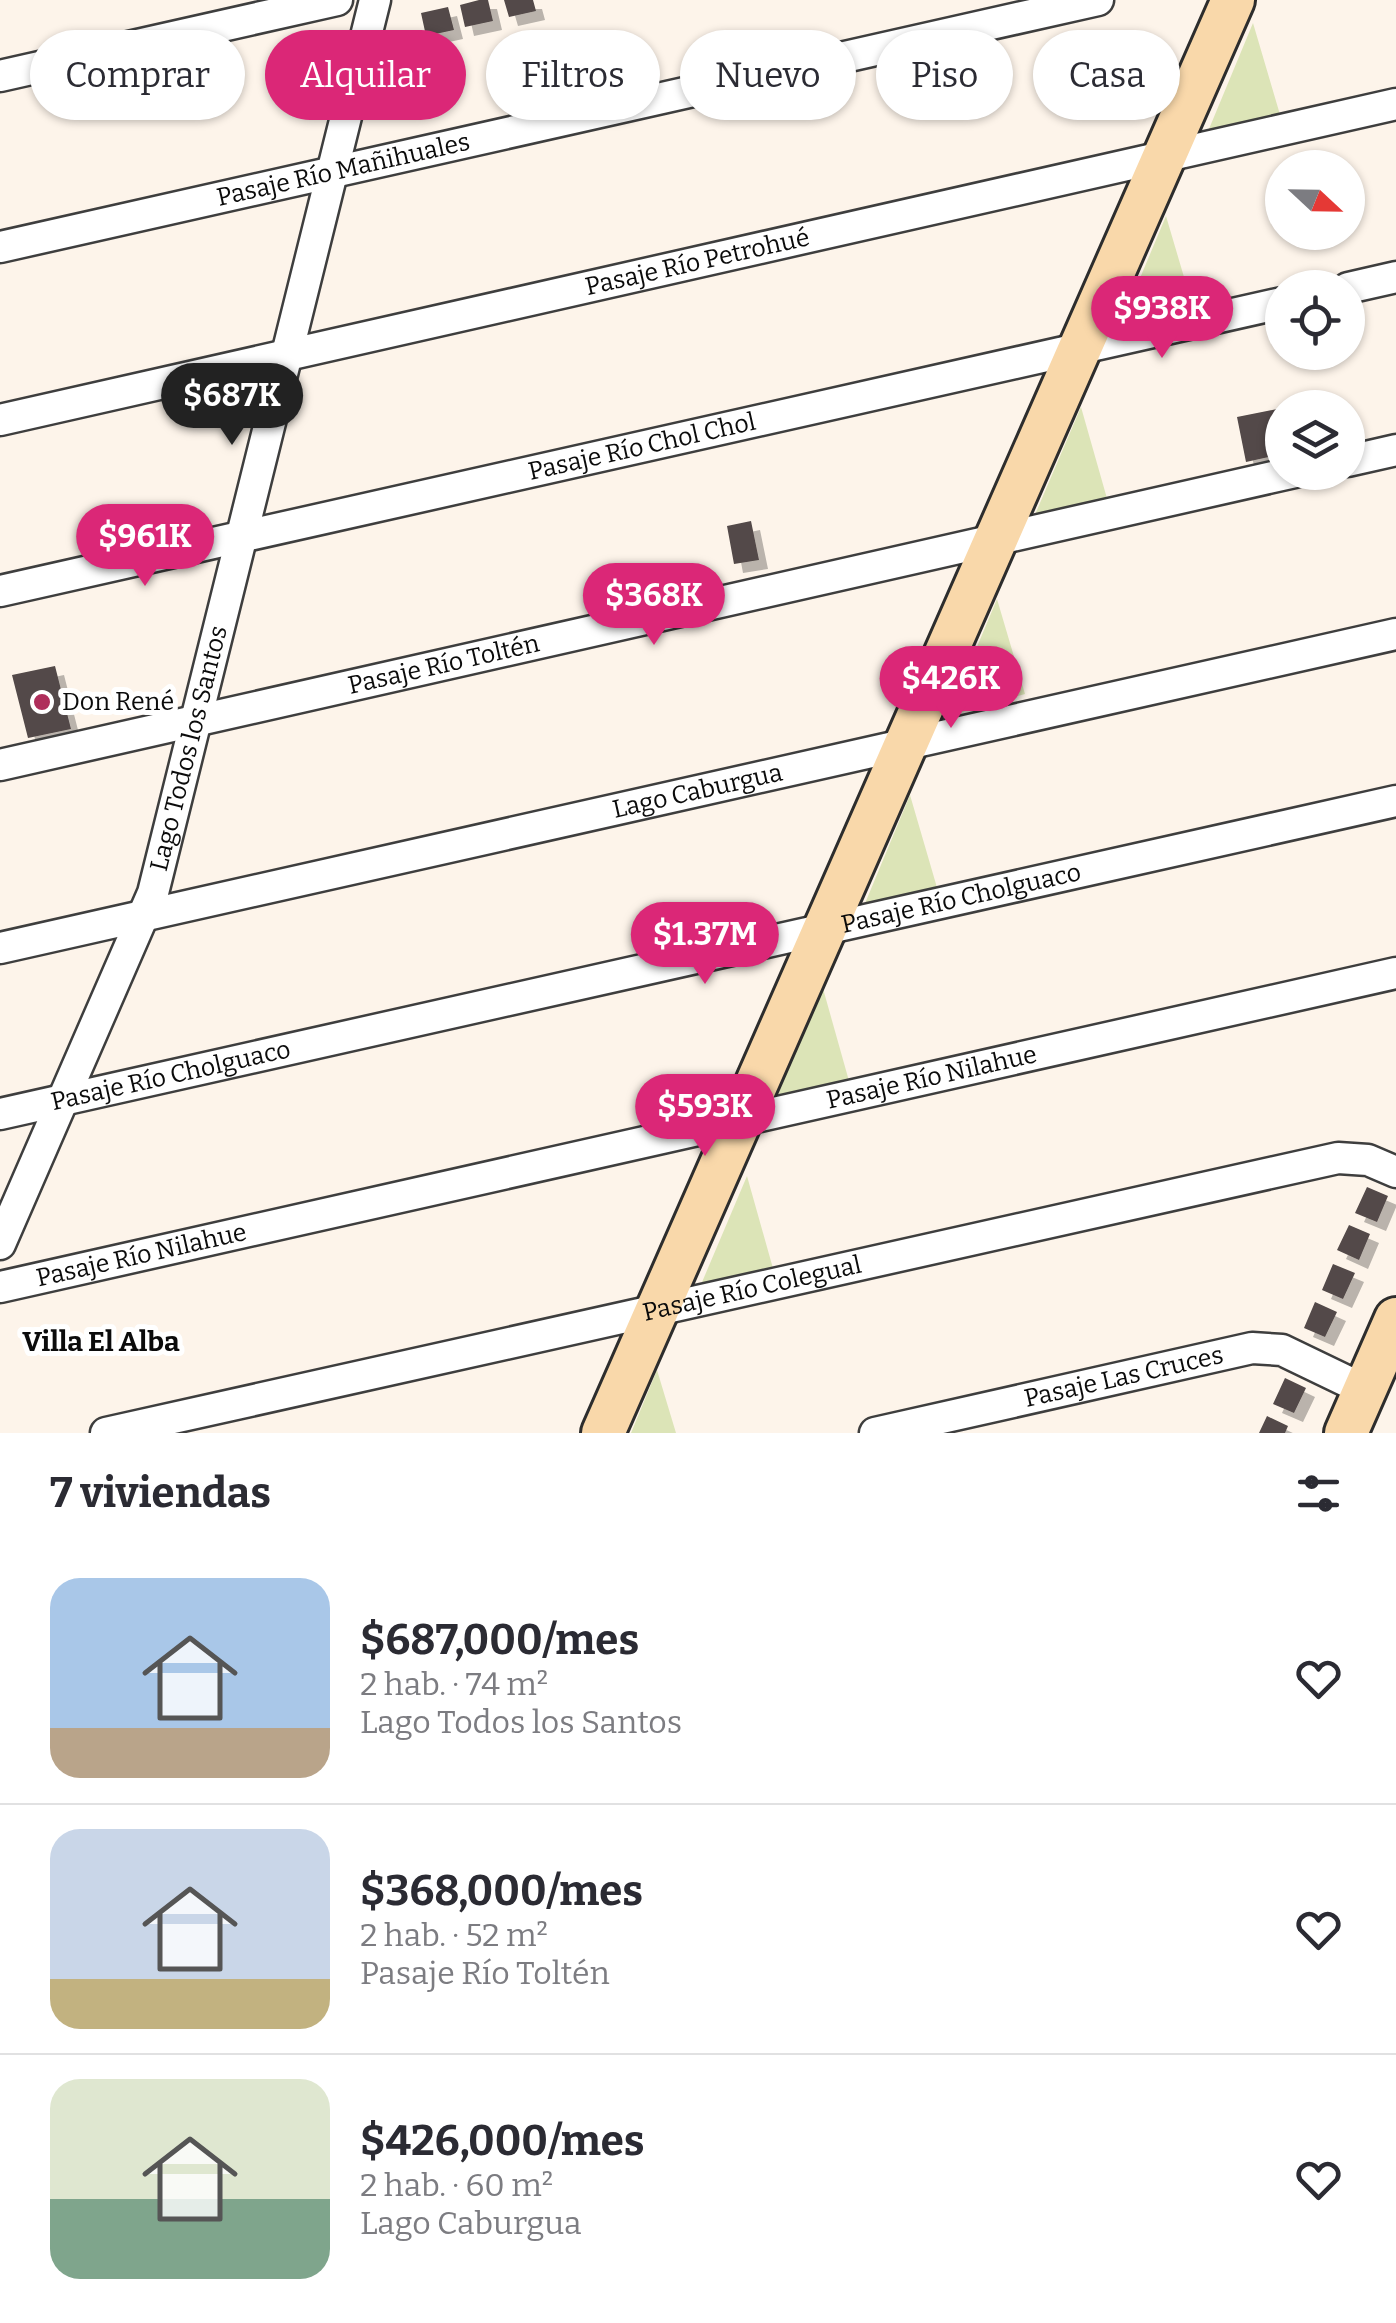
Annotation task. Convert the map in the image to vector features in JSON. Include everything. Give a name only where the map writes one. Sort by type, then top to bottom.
[{"type":"street","points":[[0,76],[337,0]]},
{"type":"street","name":"Lago Todos los Santos","points":[[0,1244],[144,915],[158,872],[375,0]]},
{"type":"street","name":"Pasaje Río Mañihuales","points":[[0,246],[1098,0]]},
{"type":"street","points":[[603,1433],[1233,0]]},
{"type":"street","name":"Pasaje Río Petrohué","points":[[0,420],[1396,104]]},
{"type":"street","points":[[1365,284],[1396,277]]},
{"type":"street","name":"Pasaje Río Chol Chol","points":[[0,591],[1265,307]]},
{"type":"street","points":[[1365,457],[1396,450]]},
{"type":"street","name":"Pasaje Río Toltén","points":[[0,765],[1265,479]]},
{"type":"street","name":"Lago Caburgua","points":[[0,948],[1396,634]]},
{"type":"street","name":"Pasaje Río Cholguaco","points":[[0,1114],[1396,800]]},
{"type":"street","name":"Pasaje Río Nilahue","points":[[0,1287],[1396,973]]},
{"type":"street","name":"Pasaje Río Colegual","points":[[106,1433],[1338,1158],[1368,1160],[1396,1172]]},
{"type":"street","points":[[1346,1433],[1396,1319]]},
{"type":"street","name":"Pasaje Las Cruces","points":[[875,1433],[1252,1348],[1282,1350],[1365,1390]]},
{"type":"green space","points":[[1253,23],[1281,118],[1204,141]]},
{"type":"green space","points":[[1166,216],[1194,311],[1117,333]]},
{"type":"green space","points":[[1081,407],[1108,502],[1031,524]]},
{"type":"green space","points":[[997,599],[1025,694],[948,716]]},
{"type":"green space","points":[[910,795],[938,891],[861,913]]},
{"type":"green space","points":[[822,985],[849,1081],[773,1103]]},
{"type":"green space","points":[[747,1176],[774,1272],[697,1294]]},
{"type":"green space","points":[[657,1370],[676,1433],[631,1433]]},
{"type":"building","points":[[488,0],[493,21],[465,27],[460,5]]},
{"type":"building","points":[[504,0],[533,0],[536,11],[509,17]]},
{"type":"building","points":[[448,7],[454,30],[425,30],[421,13]]},
{"type":"building","points":[[1265,411],[1265,458],[1246,462],[1237,417]]},
{"type":"building","points":[[751,521],[759,560],[734,564],[727,526]]},
{"type":"building","name":"Don René","points":[[55,666],[71,729],[28,738],[12,675]]},
{"type":"building","points":[[1367,1187],[1388,1196],[1377,1222],[1355,1213]]},
{"type":"building","points":[[1349,1225],[1370,1234],[1359,1260],[1337,1250]]},
{"type":"building","points":[[1333,1264],[1355,1273],[1343,1299],[1322,1290]]},
{"type":"building","points":[[1315,1302],[1337,1312],[1325,1337],[1304,1328]]},
{"type":"building","points":[[1285,1378],[1306,1388],[1294,1413],[1273,1404]]},
{"type":"building","points":[[1267,1416],[1288,1426],[1285,1433],[1259,1433]]},
{"type":"place","name":"Don René","points":[[42,702]]},
{"type":"district","name":"Villa El Alba","points":[[101,1341]]}]
